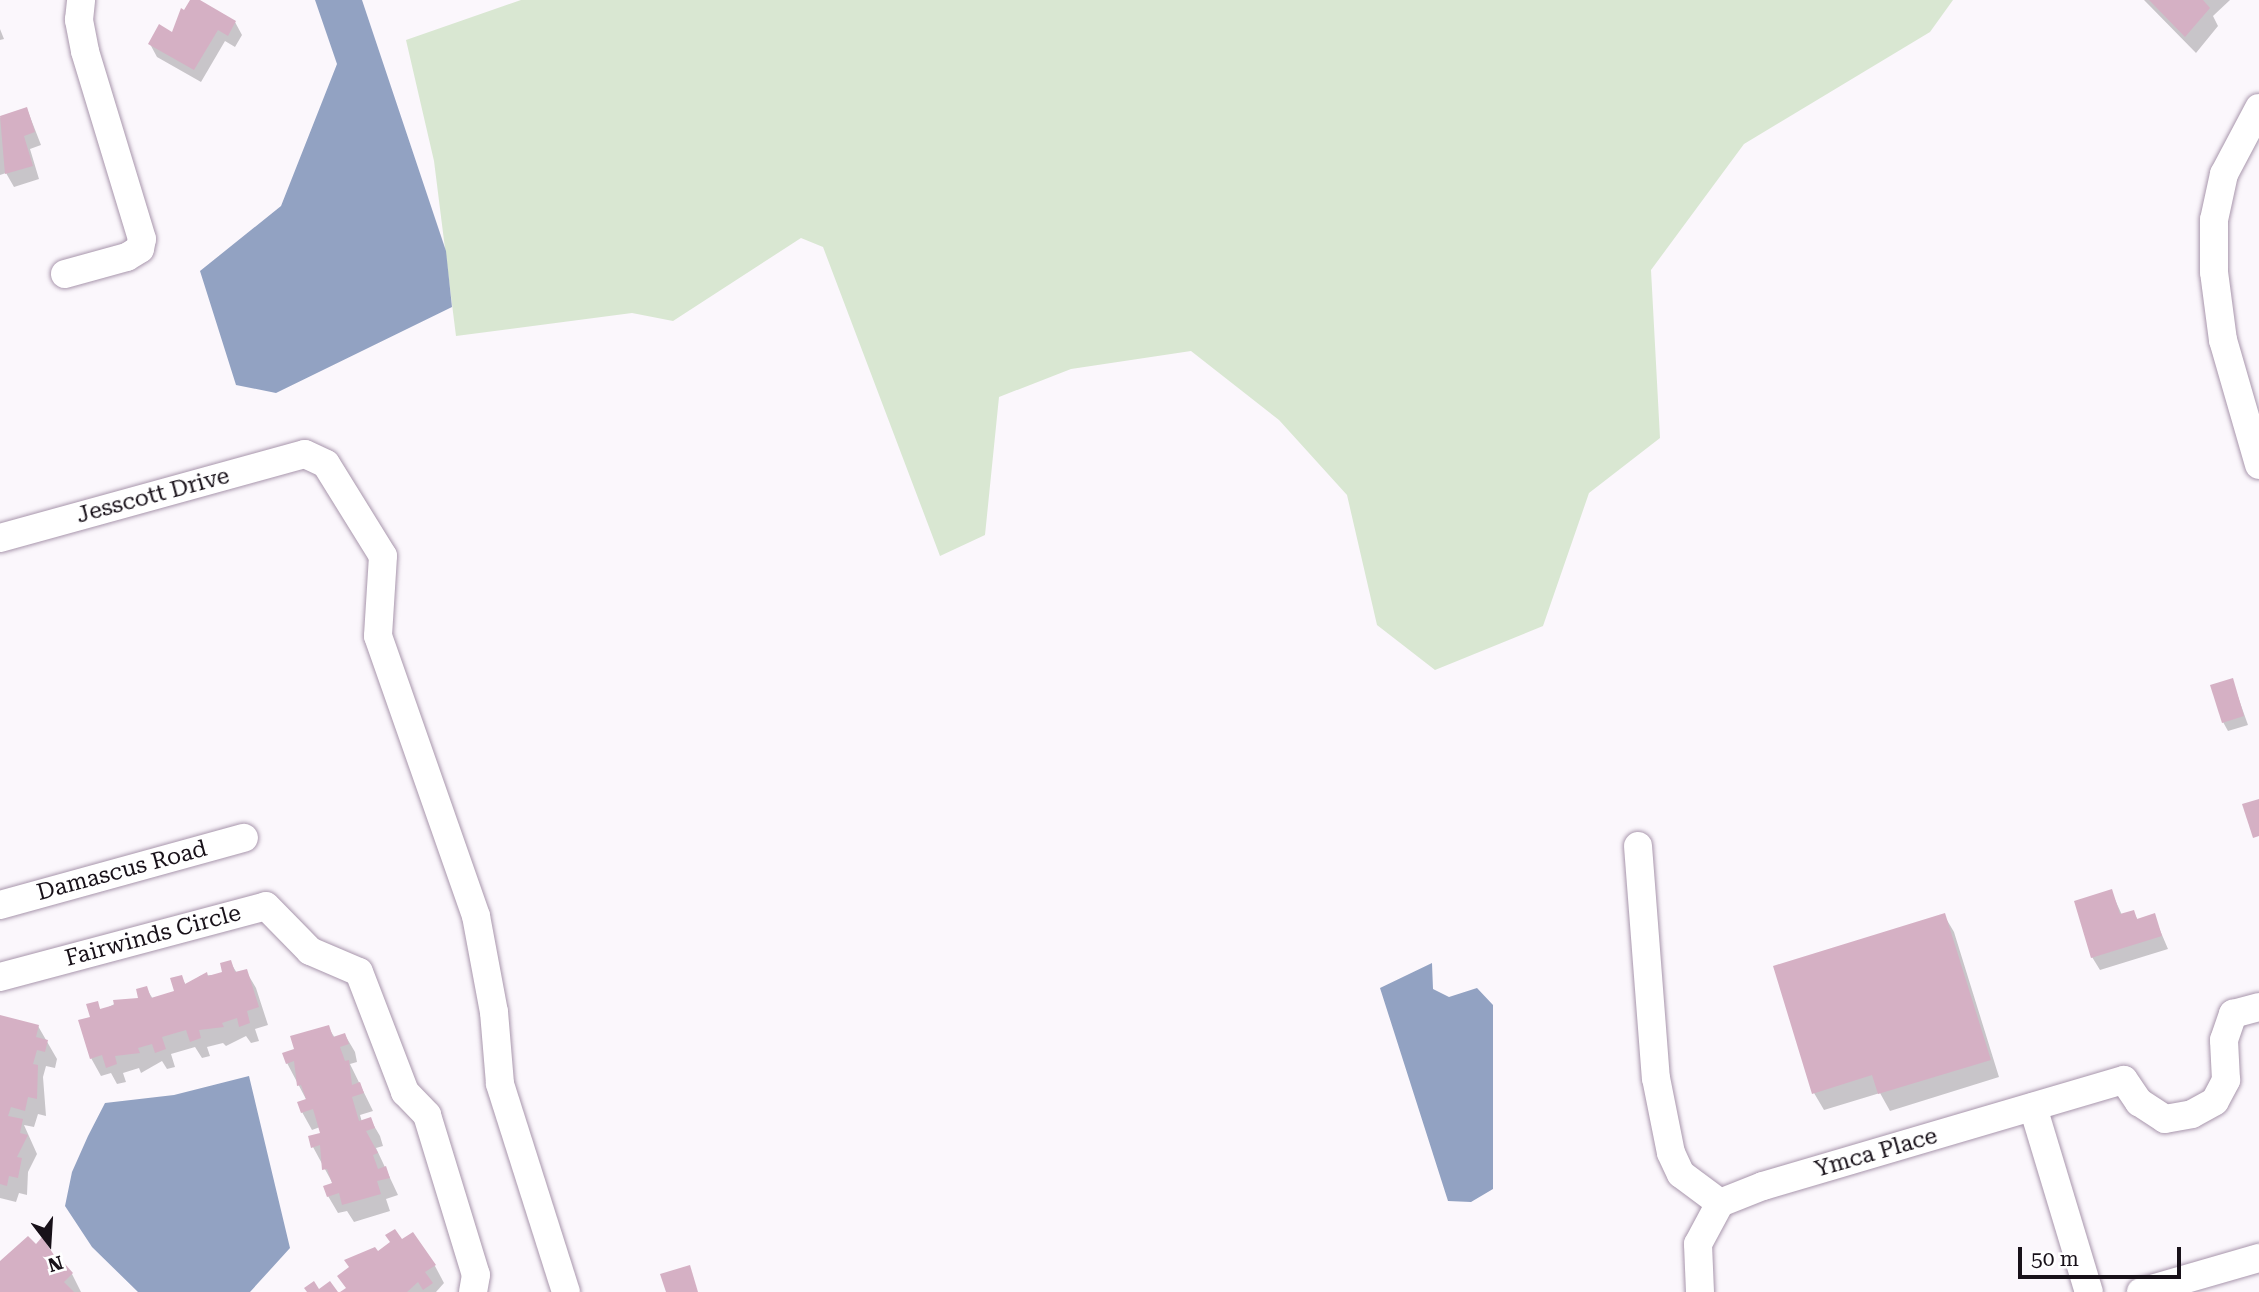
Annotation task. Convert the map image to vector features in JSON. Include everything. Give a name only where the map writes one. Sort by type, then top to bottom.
[{"type":"street","points":[[65,274],[127,257],[140,249],[142,239],[85,51],[79,20],[81,0]]},
{"type":"street","points":[[2259,108],[2224,174],[2214,220],[2214,272],[2223,340],[2259,464]]},
{"type":"street","name":"Jesscott Drive","points":[[0,538],[305,454],[326,464],[383,556],[378,636],[476,916],[494,1012],[500,1084],[566,1292]]},
{"type":"street","name":"Damascus Road","points":[[0,905],[244,838]]},
{"type":"street","points":[[1638,846],[1656,1078],[1671,1153],[1681,1174],[1720,1203],[1698,1244],[1700,1292]]},
{"type":"street","name":"Fairwinds Circle","points":[[0,977],[266,906],[310,951],[359,972],[405,1092],[427,1115],[476,1275],[473,1292]]},
{"type":"street","name":"Ymca Place","points":[[1720,1203],[1763,1186],[2124,1080],[2139,1102],[2165,1119],[2192,1114],[2215,1101],[2226,1080],[2224,1041],[2233,1014],[2259,1007]]},
{"type":"street","points":[[2033,1107],[2089,1292]]},
{"type":"street","points":[[2141,1292],[2259,1258]]},
{"type":"green space","points":[[521,0],[1953,0],[1930,32],[1744,144],[1651,270],[1660,438],[1589,493],[1543,626],[1435,670],[1377,625],[1347,495],[1279,420],[1191,351],[1071,369],[999,397],[985,535],[940,556],[823,247],[801,238],[673,321],[632,313],[456,336],[434,161],[406,40]]},
{"type":"water","points":[[315,0],[362,0],[446,251],[452,307],[276,393],[236,385],[200,271],[281,206],[337,64]]},
{"type":"water","points":[[1432,963],[1433,989],[1449,997],[1477,988],[1493,1005],[1493,1189],[1471,1202],[1448,1201],[1380,988]]},
{"type":"water","points":[[249,1076],[290,1248],[250,1292],[138,1292],[92,1247],[65,1206],[72,1172],[88,1136],[105,1103],[174,1095]]},
{"type":"building","points":[[190,0],[200,0],[236,21],[228,36],[218,30],[194,70],[148,44],[159,24],[172,32],[181,8],[184,10]]},
{"type":"building","points":[[2149,0],[2203,0],[2210,8],[2185,37]]},
{"type":"building","points":[[27,107],[35,132],[24,136],[33,166],[5,174],[0,116]]},
{"type":"building","points":[[2233,678],[2244,716],[2222,723],[2210,685]]},
{"type":"building","points":[[2259,799],[2259,836],[2253,838],[2242,804]]},
{"type":"building","points":[[2112,889],[2120,914],[2134,910],[2137,919],[2155,913],[2162,936],[2091,958],[2074,901]]},
{"type":"building","points":[[1945,913],[1991,1060],[1878,1094],[1872,1075],[1812,1094],[1773,966]]},
{"type":"building","points":[[231,960],[235,972],[247,969],[259,1007],[247,1011],[250,1023],[239,1027],[237,1018],[222,1023],[224,1027],[199,1030],[201,1038],[190,1042],[186,1030],[162,1037],[166,1049],[155,1053],[152,1044],[138,1048],[140,1053],[115,1056],[117,1064],[106,1068],[102,1055],[90,1059],[78,1020],[90,1017],[86,1004],[98,1001],[100,1009],[114,1005],[113,1000],[138,998],[136,989],[147,986],[151,998],[174,991],[170,978],[182,975],[185,984],[207,972],[208,976],[222,972],[220,963]]},
{"type":"building","points":[[0,1015],[39,1025],[36,1037],[48,1040],[45,1052],[37,1050],[33,1064],[38,1065],[37,1099],[28,1097],[25,1111],[11,1107],[8,1116],[23,1119],[20,1133],[28,1135],[17,1157],[22,1158],[18,1178],[9,1176],[7,1186],[0,1184]]},
{"type":"building","points":[[329,1025],[333,1037],[345,1033],[349,1044],[340,1047],[345,1061],[349,1060],[352,1085],[360,1082],[364,1093],[352,1097],[359,1121],[371,1117],[375,1128],[366,1131],[378,1153],[373,1155],[378,1169],[386,1166],[390,1178],[377,1181],[381,1194],[342,1205],[339,1193],[327,1197],[323,1186],[332,1183],[327,1169],[322,1170],[320,1145],[311,1148],[308,1136],[320,1133],[313,1109],[301,1113],[297,1102],[306,1099],[301,1085],[297,1086],[294,1061],[286,1064],[282,1053],[294,1049],[290,1036]]},
{"type":"building","points":[[395,1229],[402,1239],[413,1232],[436,1265],[425,1272],[433,1283],[423,1290],[418,1282],[407,1292],[340,1292],[346,1288],[337,1276],[349,1267],[344,1260],[375,1247],[378,1251],[390,1242],[385,1235]]},
{"type":"building","points":[[28,1236],[36,1244],[42,1237],[54,1255],[48,1260],[59,1271],[65,1264],[73,1273],[64,1282],[74,1292],[0,1292],[0,1261]]},
{"type":"building","points":[[690,1265],[698,1292],[666,1292],[660,1274]]},
{"type":"building","points":[[314,1281],[319,1289],[330,1281],[338,1292],[307,1292],[304,1288]]}]
